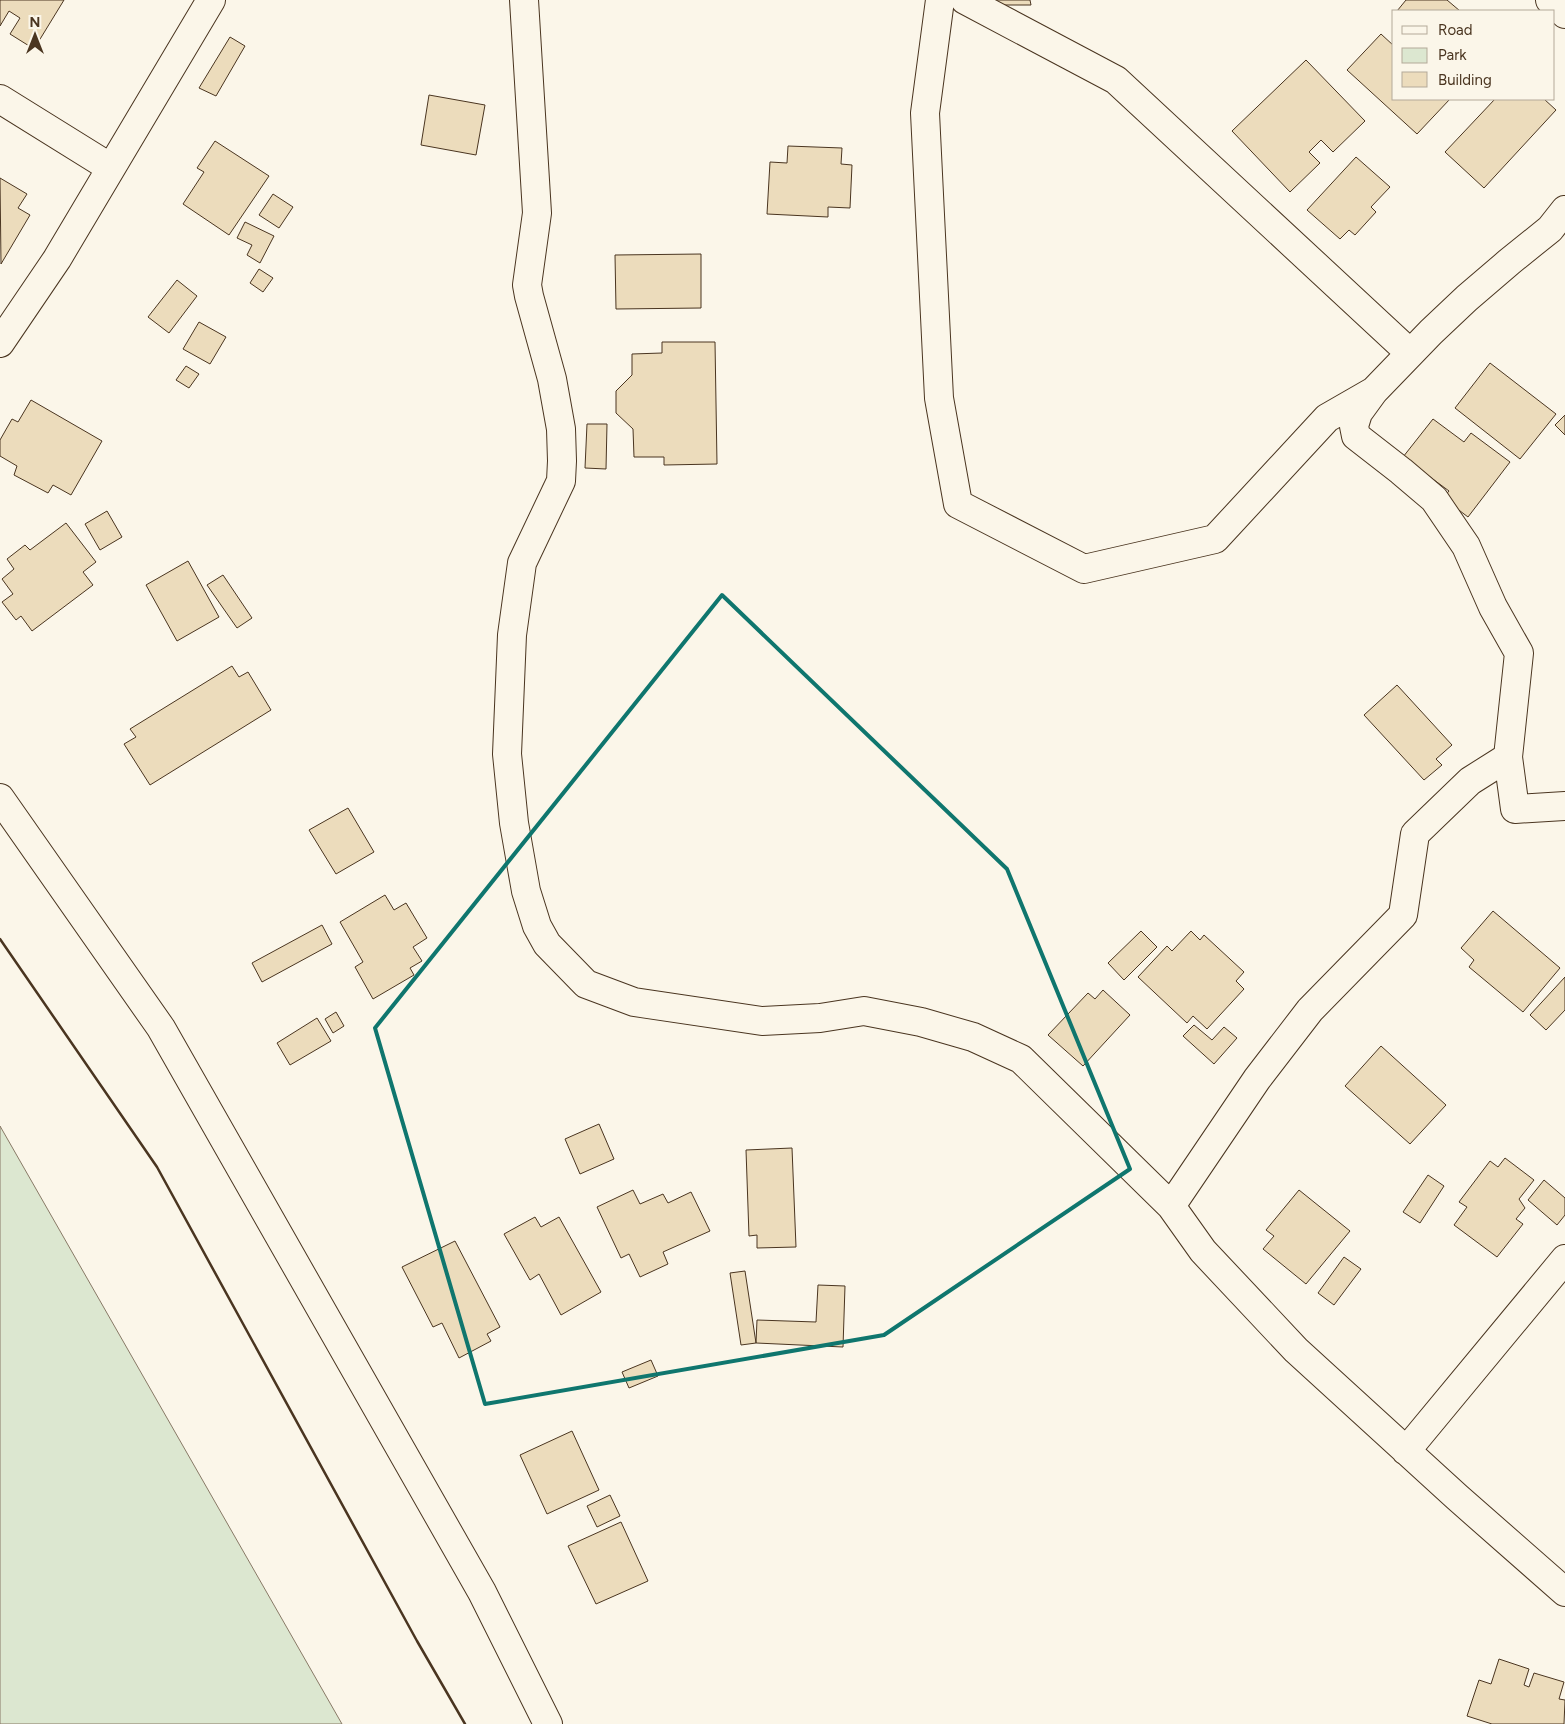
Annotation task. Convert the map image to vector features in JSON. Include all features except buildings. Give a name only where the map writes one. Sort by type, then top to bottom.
[{"type":"street","points":[[0,343],[57,259],[211,0]]},
{"type":"street","points":[[524,0],[537,213],[528,285],[529,296],[552,379],[561,429],[562,461],[561,481],[522,563],[512,634],[507,754],[512,806],[526,891],[537,926],[547,944],[586,984],[634,1002],[762,1021],[820,1018],[864,1011],[921,1022],[973,1037],[1021,1059],[1171,1206],[1203,1251],[1296,1350],[1565,1592]]},
{"type":"street","points":[[940,0],[925,113],[939,398],[958,504],[1084,569],[1214,539],[1327,418],[1374,391]]},
{"type":"street","points":[[965,0],[1116,80],[1410,353]]},
{"type":"street","points":[[1550,0],[1565,14]]},
{"type":"street","points":[[0,99],[111,168]]},
{"type":"street","points":[[1565,210],[1550,229],[1467,298],[1410,353],[1374,391],[1358,413],[1354,426],[1356,436],[1434,499],[1466,546],[1493,607],[1519,653],[1508,757],[1515,810],[1565,806]]},
{"type":"street","points":[[1171,1206],[1257,1079],[1310,1010],[1403,915],[1415,834],[1470,781],[1508,757]]},
{"type":"street","points":[[0,798],[161,1028],[482,1592],[548,1724]]},
{"type":"street","points":[[1406,1450],[1565,1259]]},
{"type":"highlighted area","points":[[722,595],[1007,869],[1130,1169],[884,1335],[485,1404],[375,1028]]},
{"type":"green space","points":[[0,1126],[342,1724],[0,1724]]},
{"type":"wall","points":[[0,939],[157,1167],[417,1641],[465,1724]]}]
